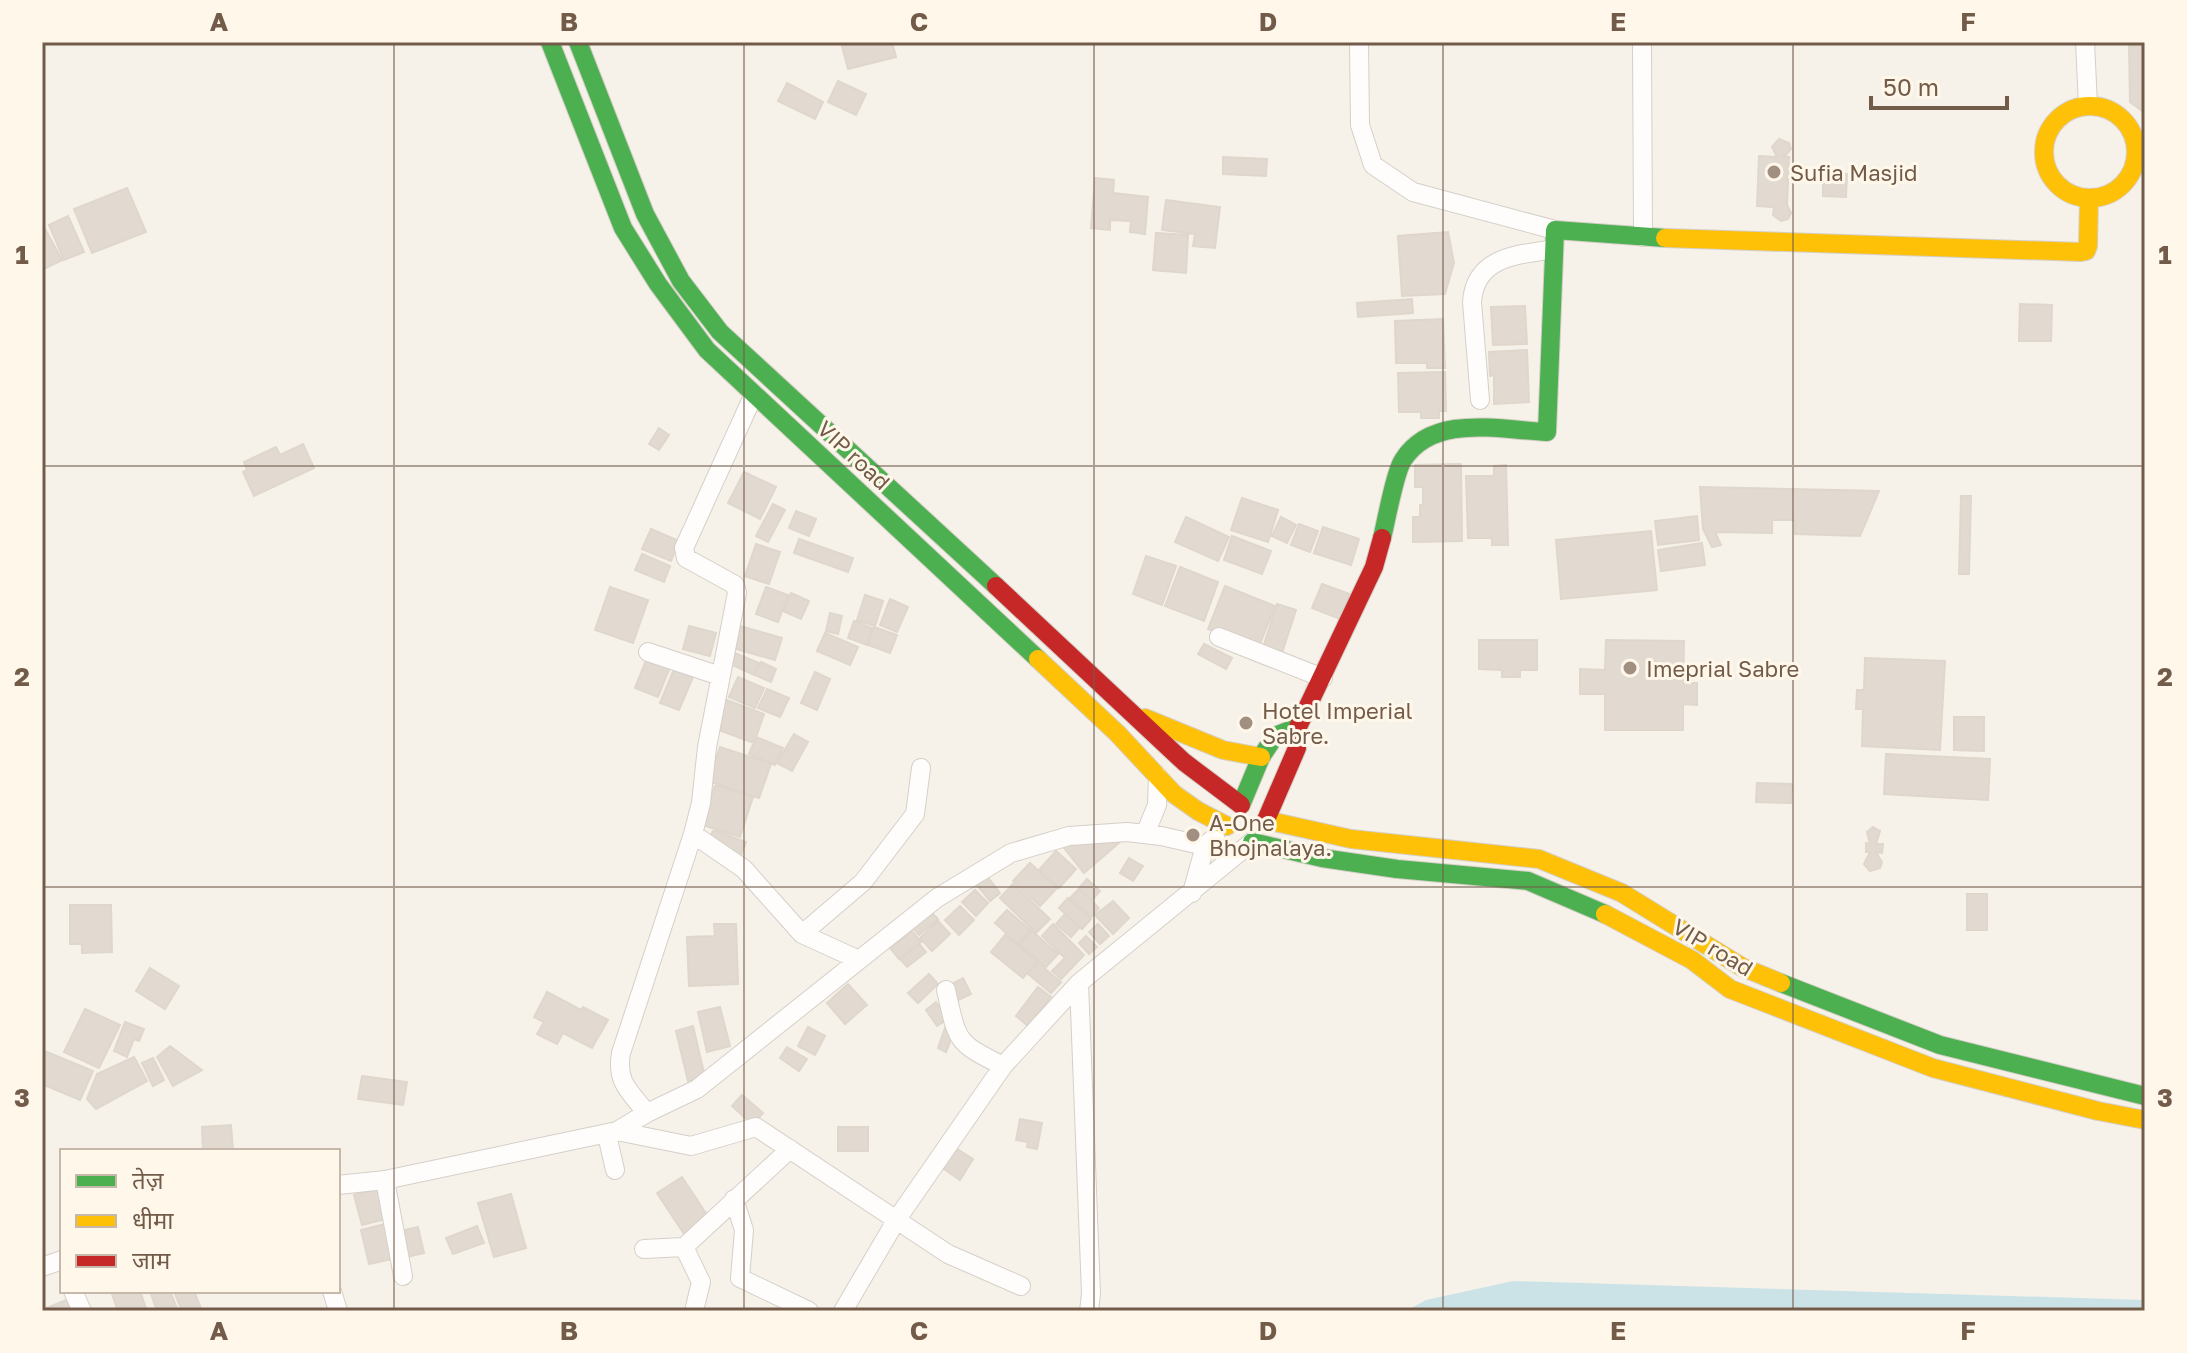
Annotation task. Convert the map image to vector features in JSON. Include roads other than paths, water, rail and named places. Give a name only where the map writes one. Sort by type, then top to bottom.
[{"type":"main road","name":"VIP road","points":[[550,42],[623,228],[658,284],[707,350],[1118,734],[1186,803],[1227,826]]},
{"type":"main road","name":"VIP road","points":[[578,42],[645,214],[681,281],[720,332],[1206,783],[1241,805]]},
{"type":"main road","points":[[2088,105],[2108,109],[2123,119],[2140,147],[2133,170],[2122,185],[2107,195],[2089,199],[2071,195],[2056,185],[2046,170],[2043,152],[2046,134],[2057,119],[2072,109],[2088,105]]},
{"type":"main road","points":[[1298,727],[1275,736],[1261,757],[1241,805],[1230,812],[1227,826],[1233,837],[1245,843],[1263,835],[1266,820],[1297,748],[1298,727],[1374,567],[1402,461],[1426,438],[1451,428],[1547,432],[1555,240],[1643,237],[2081,252],[2086,251],[2088,246],[2089,199]]},
{"type":"main road","points":[[1134,714],[1223,750],[1261,757]]},
{"type":"main road","points":[[1241,805],[1258,808],[1266,820]]},
{"type":"main road","name":"VIP road","points":[[1266,820],[1351,839],[1539,859],[1622,893],[1742,967],[1926,1039],[2145,1096]]},
{"type":"main road","name":"VIP road","points":[[1252,842],[1322,858],[1397,869],[1528,881],[1607,915],[1692,960],[1730,989],[1933,1068],[2098,1111],[2145,1120]]},
{"type":"street","points":[[1359,42],[1360,125],[1373,165],[1413,192],[1555,240]]},
{"type":"street","points":[[1642,42],[1643,237]]},
{"type":"street","points":[[2085,42],[2088,105]]},
{"type":"street","points":[[1480,400],[1472,302],[1477,281],[1481,273],[1495,263],[1555,240]]},
{"type":"street","points":[[647,1113],[621,1081],[618,1068],[693,834],[737,588],[686,558],[684,548],[754,394]]},
{"type":"street","points":[[1219,637],[1323,678]]},
{"type":"street","points":[[648,652],[720,676]]},
{"type":"street","points":[[802,934],[863,882],[915,814],[921,768]]},
{"type":"street","points":[[1145,834],[1157,805],[1158,776]]},
{"type":"street","points":[[1192,893],[1205,846],[1227,826]]},
{"type":"street","points":[[340,1185],[385,1180],[612,1133],[697,1089],[937,898],[1011,853],[1069,836],[1127,832],[1205,846]]},
{"type":"street","points":[[693,834],[744,869],[802,934],[859,960]]},
{"type":"street","points":[[843,1311],[897,1219],[1003,1066],[1079,983],[1252,842]]},
{"type":"street","points":[[1079,983],[1092,1305]]},
{"type":"street","points":[[946,990],[961,1042],[1003,1066]]},
{"type":"street","points":[[612,1133],[691,1146],[756,1127],[948,1254],[1021,1286]]},
{"type":"street","points":[[612,1133],[615,1170]]},
{"type":"street","points":[[644,1249],[684,1247],[790,1149]]},
{"type":"street","points":[[385,1180],[403,1276]]},
{"type":"street","points":[[734,1199],[744,1230],[740,1278],[809,1311]]},
{"type":"street","points":[[684,1247],[701,1282],[694,1311]]},
{"type":"water","points":[[1513,1281],[2145,1300],[2145,1311],[1406,1311],[1426,1300]]},
{"type":"place","name":"Sufia Masjid","points":[[1774,172]]},
{"type":"place","name":"Imeprial Sabre","points":[[1630,668]]},
{"type":"place","name":"Hotel Imperial Sabre.","points":[[1246,723]]},
{"type":"place","name":"A-One Bhojnalaya.","points":[[1193,835]]}]
